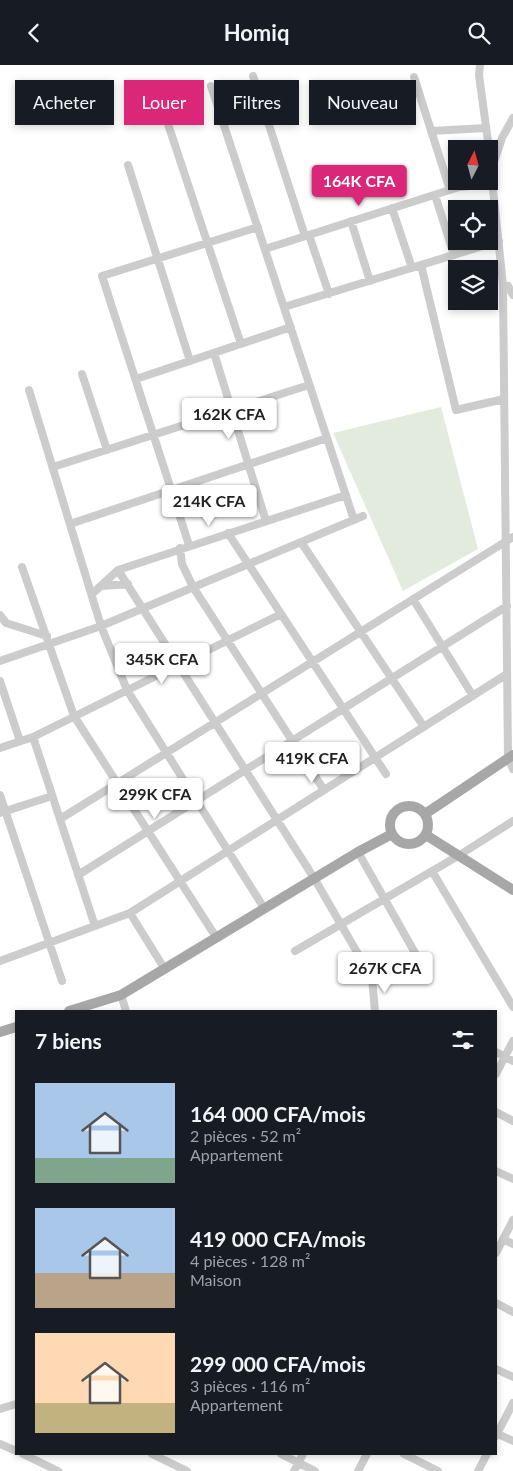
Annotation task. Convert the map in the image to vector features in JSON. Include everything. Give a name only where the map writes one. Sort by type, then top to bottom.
[{"type":"main road","points":[[425,814],[510,757]]},
{"type":"main road","points":[[409,805],[416,806],[425,814],[429,825],[426,835],[421,840],[408,844],[402,842],[392,833],[391,818],[398,809],[409,805]]},
{"type":"main road","points":[[72,1010],[121,995],[358,851],[392,833]]},
{"type":"main road","points":[[426,835],[513,890]]},
{"type":"main road","points":[[0,1033],[15,1027]]},
{"type":"street","points":[[480,65],[479,75],[488,140]]},
{"type":"street","points":[[253,76],[329,294]]},
{"type":"street","points":[[414,77],[448,184]]},
{"type":"street","points":[[211,85],[354,520]]},
{"type":"street","points":[[498,150],[513,118]]},
{"type":"street","points":[[169,125],[241,344]]},
{"type":"street","points":[[431,131],[486,128]]},
{"type":"street","points":[[128,165],[190,361]]},
{"type":"street","points":[[265,249],[450,190]]},
{"type":"street","points":[[493,190],[499,241],[508,285],[504,399],[505,474],[509,539],[506,606],[510,757],[513,769]]},
{"type":"street","points":[[435,195],[454,255]]},
{"type":"street","points":[[392,208],[412,268]]},
{"type":"street","points":[[352,221],[370,281]]},
{"type":"street","points":[[189,545],[102,276],[258,227]]},
{"type":"street","points":[[284,307],[499,241]]},
{"type":"street","points":[[421,265],[456,410],[504,399]]},
{"type":"street","points":[[508,285],[513,295]]},
{"type":"street","points":[[136,379],[291,327]]},
{"type":"street","points":[[214,353],[266,521]]},
{"type":"street","points":[[82,374],[107,449]]},
{"type":"street","points":[[52,467],[310,385]]},
{"type":"street","points":[[29,390],[101,626],[127,690],[264,908]]},
{"type":"street","points":[[70,524],[327,437]]},
{"type":"street","points":[[505,474],[513,469]]},
{"type":"street","points":[[92,594],[118,570],[189,545],[346,495]]},
{"type":"street","points":[[0,661],[48,640],[101,626],[363,516]]},
{"type":"street","points":[[228,533],[386,774]]},
{"type":"street","points":[[60,819],[509,539]]},
{"type":"street","points":[[302,542],[424,727]]},
{"type":"street","points":[[180,548],[182,564],[193,587],[324,790]]},
{"type":"street","points":[[22,567],[74,716],[216,937]]},
{"type":"street","points":[[118,570],[216,722],[341,924],[372,978],[375,1010]]},
{"type":"street","points":[[88,580],[93,584],[101,586],[128,584]]},
{"type":"street","points":[[413,599],[473,696]]},
{"type":"street","points":[[78,875],[506,606]]},
{"type":"street","points":[[0,748],[33,737],[281,614]]},
{"type":"street","points":[[0,615],[6,623],[48,640]]},
{"type":"street","points":[[0,961],[130,913],[507,674]]},
{"type":"street","points":[[0,681],[20,741]]},
{"type":"street","points":[[33,737],[95,926]]},
{"type":"street","points":[[0,795],[3,812],[62,981]]},
{"type":"street","points":[[3,812],[52,796]]},
{"type":"street","points":[[295,951],[458,856],[513,821]]},
{"type":"street","points":[[358,851],[423,967]]},
{"type":"street","points":[[432,871],[513,1007]]},
{"type":"street","points":[[130,913],[164,968]]},
{"type":"street","points":[[121,995],[126,1010]]},
{"type":"street","points":[[497,1072],[513,1041]]},
{"type":"street","points":[[497,1053],[513,1061]]},
{"type":"street","points":[[497,1113],[513,1121]]},
{"type":"street","points":[[497,1171],[513,1179]]},
{"type":"street","points":[[497,1251],[513,1220]]},
{"type":"street","points":[[503,1239],[513,1244]]},
{"type":"street","points":[[497,1304],[513,1312]]},
{"type":"street","points":[[497,1369],[513,1377]]},
{"type":"street","points":[[513,1403],[497,1434],[513,1441]]},
{"type":"street","points":[[0,1409],[15,1404]]},
{"type":"street","points":[[0,1444],[15,1451]]},
{"type":"street","points":[[154,1455],[187,1471]]},
{"type":"street","points":[[283,1455],[315,1471]]},
{"type":"street","points":[[294,1471],[303,1455]]},
{"type":"street","points":[[358,1471],[366,1455]]},
{"type":"street","points":[[406,1455],[438,1471]]},
{"type":"street","points":[[478,1471],[486,1455]]},
{"type":"street","points":[[39,1457],[58,1471]]},
{"type":"shaded area","points":[[441,407],[478,549],[403,591],[333,433]]}]
